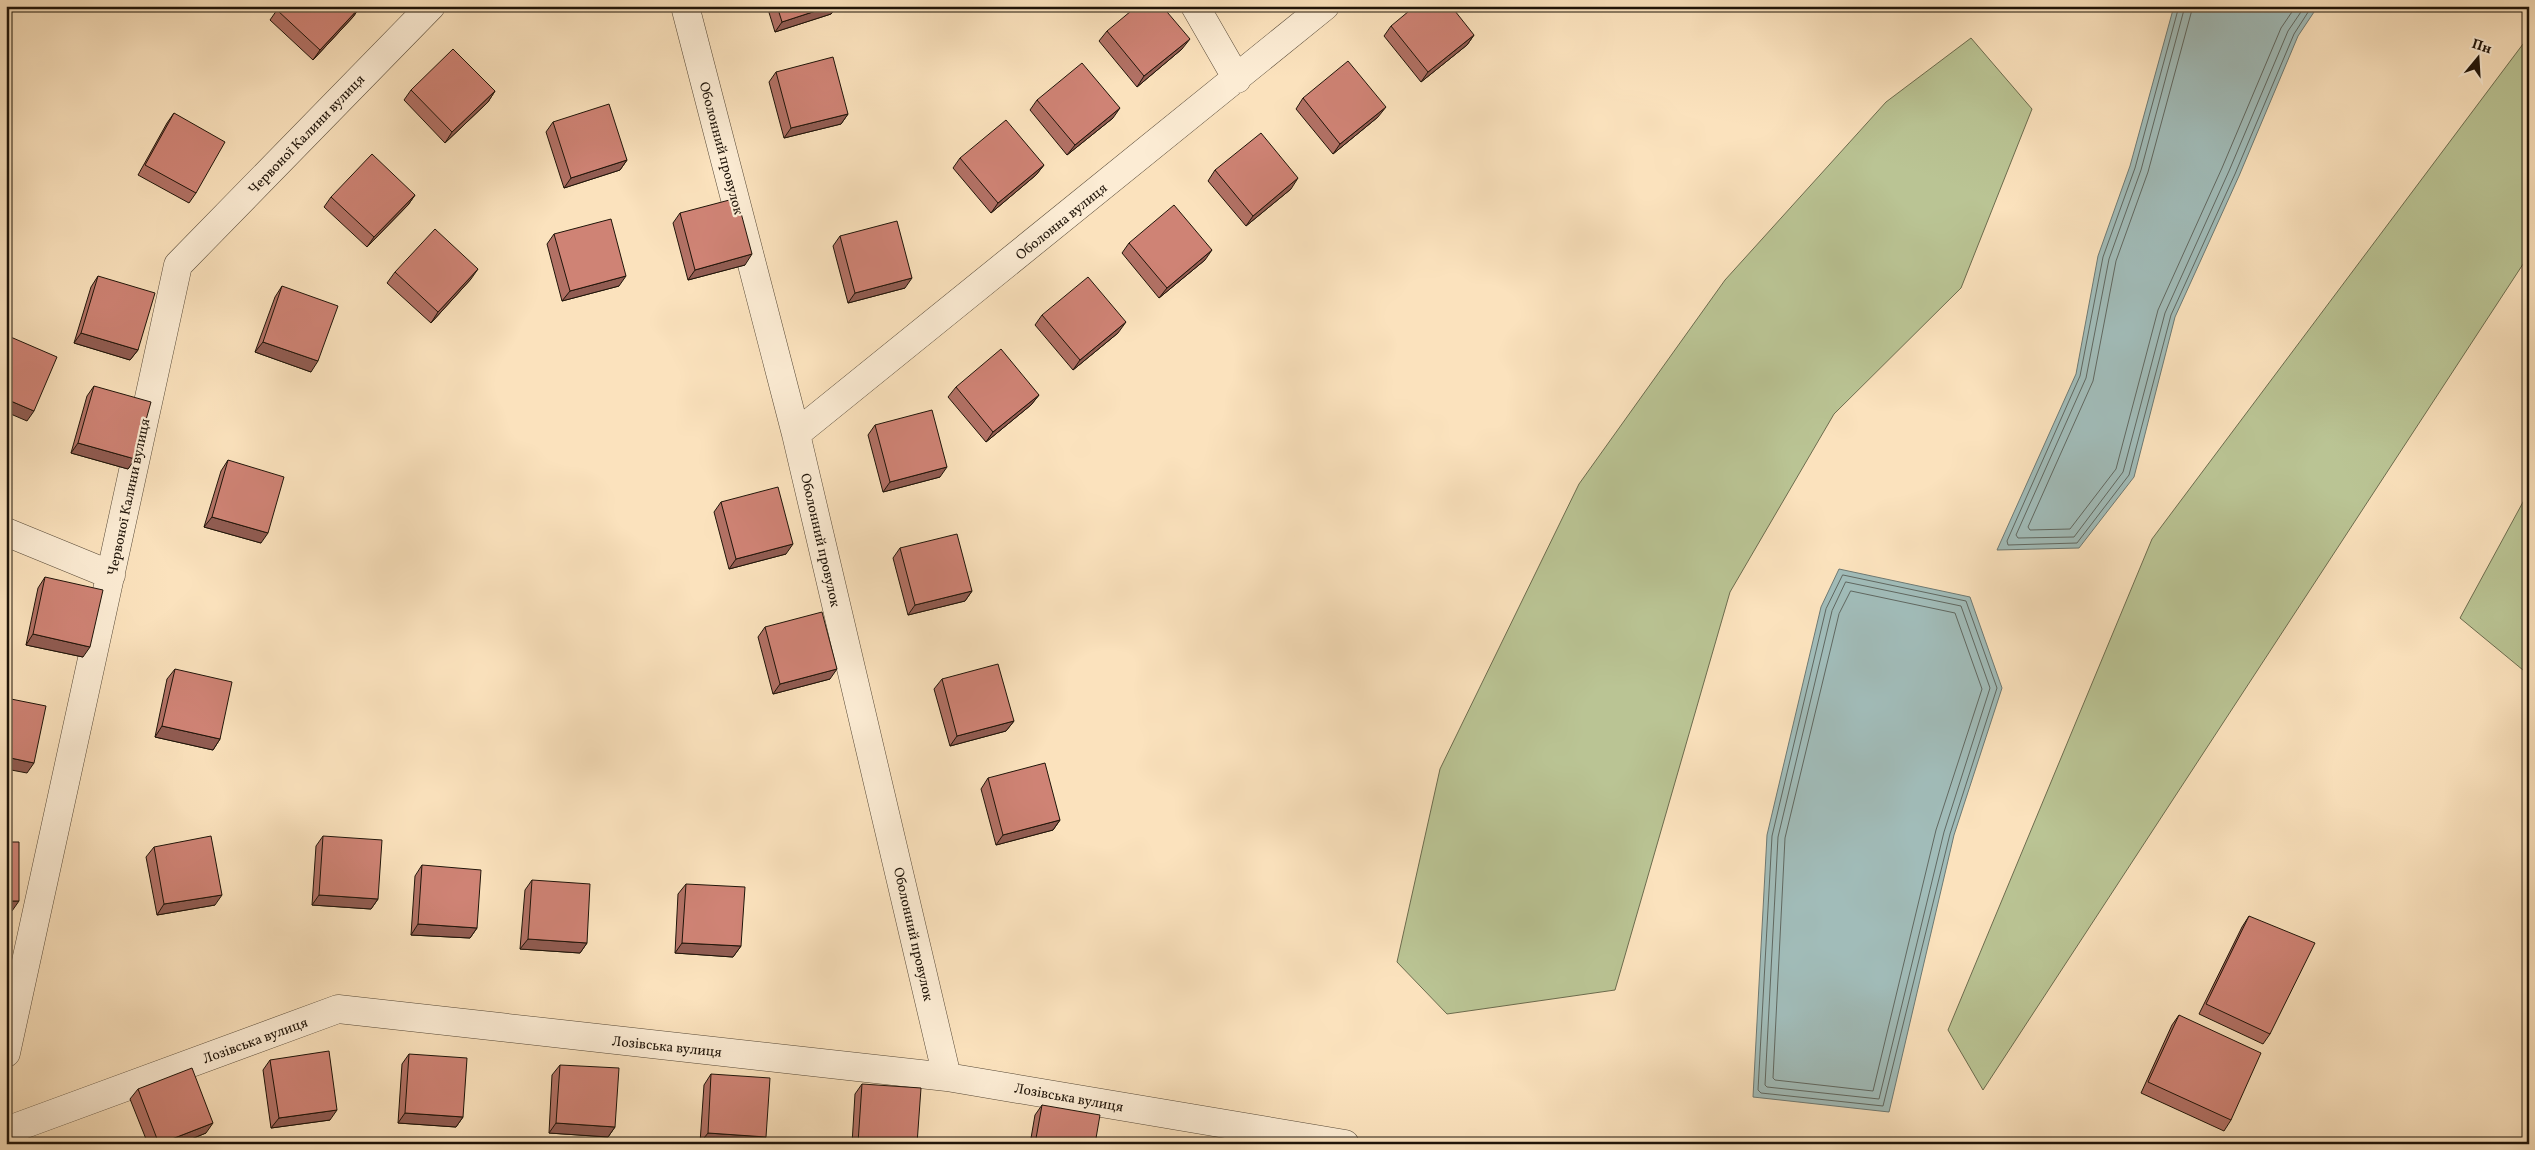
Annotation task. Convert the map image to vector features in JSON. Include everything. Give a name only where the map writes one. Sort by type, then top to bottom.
[{"type":"street","name":"Червоної Калини вулиця","points":[[6,1053],[178,265],[431,6]]},
{"type":"street","name":"Оболонний провулок","points":[[685,6],[796,434],[947,1077]]},
{"type":"street","points":[[1195,6],[1237,79]]},
{"type":"street","name":"Оболонна вулиця","points":[[796,434],[1325,6]]},
{"type":"street","points":[[6,532],[111,575]]},
{"type":"street","name":"Лозівська вулиця","points":[[6,1131],[338,1009],[947,1077],[1345,1144]]},
{"type":"green space","points":[[2529,36],[2529,255],[1983,1090],[1948,1030],[2152,539]]},
{"type":"green space","points":[[1971,38],[2032,109],[1961,288],[1834,414],[1730,592],[1615,990],[1447,1014],[1397,962],[1440,769],[1579,484],[1725,280],[1886,102]]},
{"type":"green space","points":[[2529,491],[2529,675],[2460,618]]},
{"type":"water","points":[[2174,6],[2318,6],[2298,36],[2239,176],[2175,317],[2134,477],[2079,548],[1997,550],[2076,374],[2098,256],[2130,166]]},
{"type":"water","points":[[1839,569],[1970,597],[2002,688],[1954,835],[1889,1112],[1753,1097],[1767,835],[1821,607]]},
{"type":"building","points":[[280,6],[360,7],[320,50],[277,10]]},
{"type":"building","points":[[777,6],[831,6],[782,22]]},
{"type":"building","points":[[1137,6],[1162,6],[1190,39],[1144,76],[1107,31]]},
{"type":"building","points":[[1415,6],[1451,6],[1474,35],[1428,72],[1391,26]]},
{"type":"building","points":[[453,49],[495,91],[452,132],[411,90]]},
{"type":"building","points":[[833,57],[848,114],[791,128],[776,72]]},
{"type":"building","points":[[1348,61],[1386,107],[1340,144],[1303,98]]},
{"type":"building","points":[[1082,63],[1120,108],[1075,145],[1037,100]]},
{"type":"building","points":[[609,104],[627,160],[571,178],[553,122]]},
{"type":"building","points":[[174,113],[225,142],[196,193],[145,165]]},
{"type":"building","points":[[1006,120],[1044,165],[998,203],[960,158]]},
{"type":"building","points":[[1261,133],[1298,178],[1253,216],[1215,170]]},
{"type":"building","points":[[372,154],[415,195],[374,237],[331,197]]},
{"type":"building","points":[[737,198],[752,254],[695,270],[680,213]]},
{"type":"building","points":[[1174,205],[1212,250],[1167,288],[1129,243]]},
{"type":"building","points":[[611,219],[626,276],[570,291],[554,234]]},
{"type":"building","points":[[897,221],[912,278],[855,293],[840,236]]},
{"type":"building","points":[[435,229],[478,269],[438,312],[395,272]]},
{"type":"building","points":[[98,276],[155,293],[138,350],[81,333]]},
{"type":"building","points":[[1088,277],[1126,322],[1080,360],[1042,315]]},
{"type":"building","points":[[282,286],[338,306],[318,361],[263,342]]},
{"type":"building","points":[[6,335],[57,357],[34,411],[6,399]]},
{"type":"building","points":[[1001,349],[1039,395],[993,432],[956,387]]},
{"type":"building","points":[[94,386],[151,402],[135,459],[78,443]]},
{"type":"building","points":[[932,410],[947,467],[890,482],[875,425]]},
{"type":"building","points":[[228,460],[284,477],[268,533],[212,517]]},
{"type":"building","points":[[778,487],[793,544],[736,559],[721,502]]},
{"type":"building","points":[[957,534],[972,591],[915,605],[900,548]]},
{"type":"building","points":[[45,577],[103,590],[90,647],[33,634]]},
{"type":"building","points":[[822,612],[837,669],[780,684],[765,627]]},
{"type":"building","points":[[998,664],[1014,721],[957,736],[942,679]]},
{"type":"building","points":[[175,669],[232,682],[220,739],[162,726]]},
{"type":"building","points":[[6,698],[46,706],[34,763],[6,757]]},
{"type":"building","points":[[1045,763],[1060,820],[1003,835],[988,778]]},
{"type":"building","points":[[211,836],[222,895],[164,904],[154,847]]},
{"type":"building","points":[[323,836],[382,840],[378,899],[319,895]]},
{"type":"building","points":[[6,842],[19,842],[19,901],[6,901]]},
{"type":"building","points":[[422,865],[481,870],[477,928],[418,924]]},
{"type":"building","points":[[532,880],[590,884],[587,943],[528,939]]},
{"type":"building","points":[[686,884],[745,887],[741,946],[682,943]]},
{"type":"building","points":[[2249,916],[2315,943],[2270,1034],[2206,1004]]},
{"type":"building","points":[[6,958],[8,958],[8,1017],[6,1017]]},
{"type":"building","points":[[2179,1015],[2261,1053],[2231,1120],[2148,1082]]},
{"type":"building","points":[[329,1051],[337,1110],[279,1118],[270,1060]]},
{"type":"building","points":[[409,1054],[467,1058],[463,1117],[405,1113]]},
{"type":"building","points":[[560,1065],[619,1068],[615,1127],[556,1123]]},
{"type":"building","points":[[192,1068],[213,1123],[159,1144],[138,1089]]},
{"type":"building","points":[[711,1074],[770,1078],[766,1137],[708,1133]]},
{"type":"building","points":[[862,1084],[921,1088],[917,1144],[858,1143]]},
{"type":"building","points":[[1042,1105],[1100,1115],[1095,1144],[1035,1144]]}]
